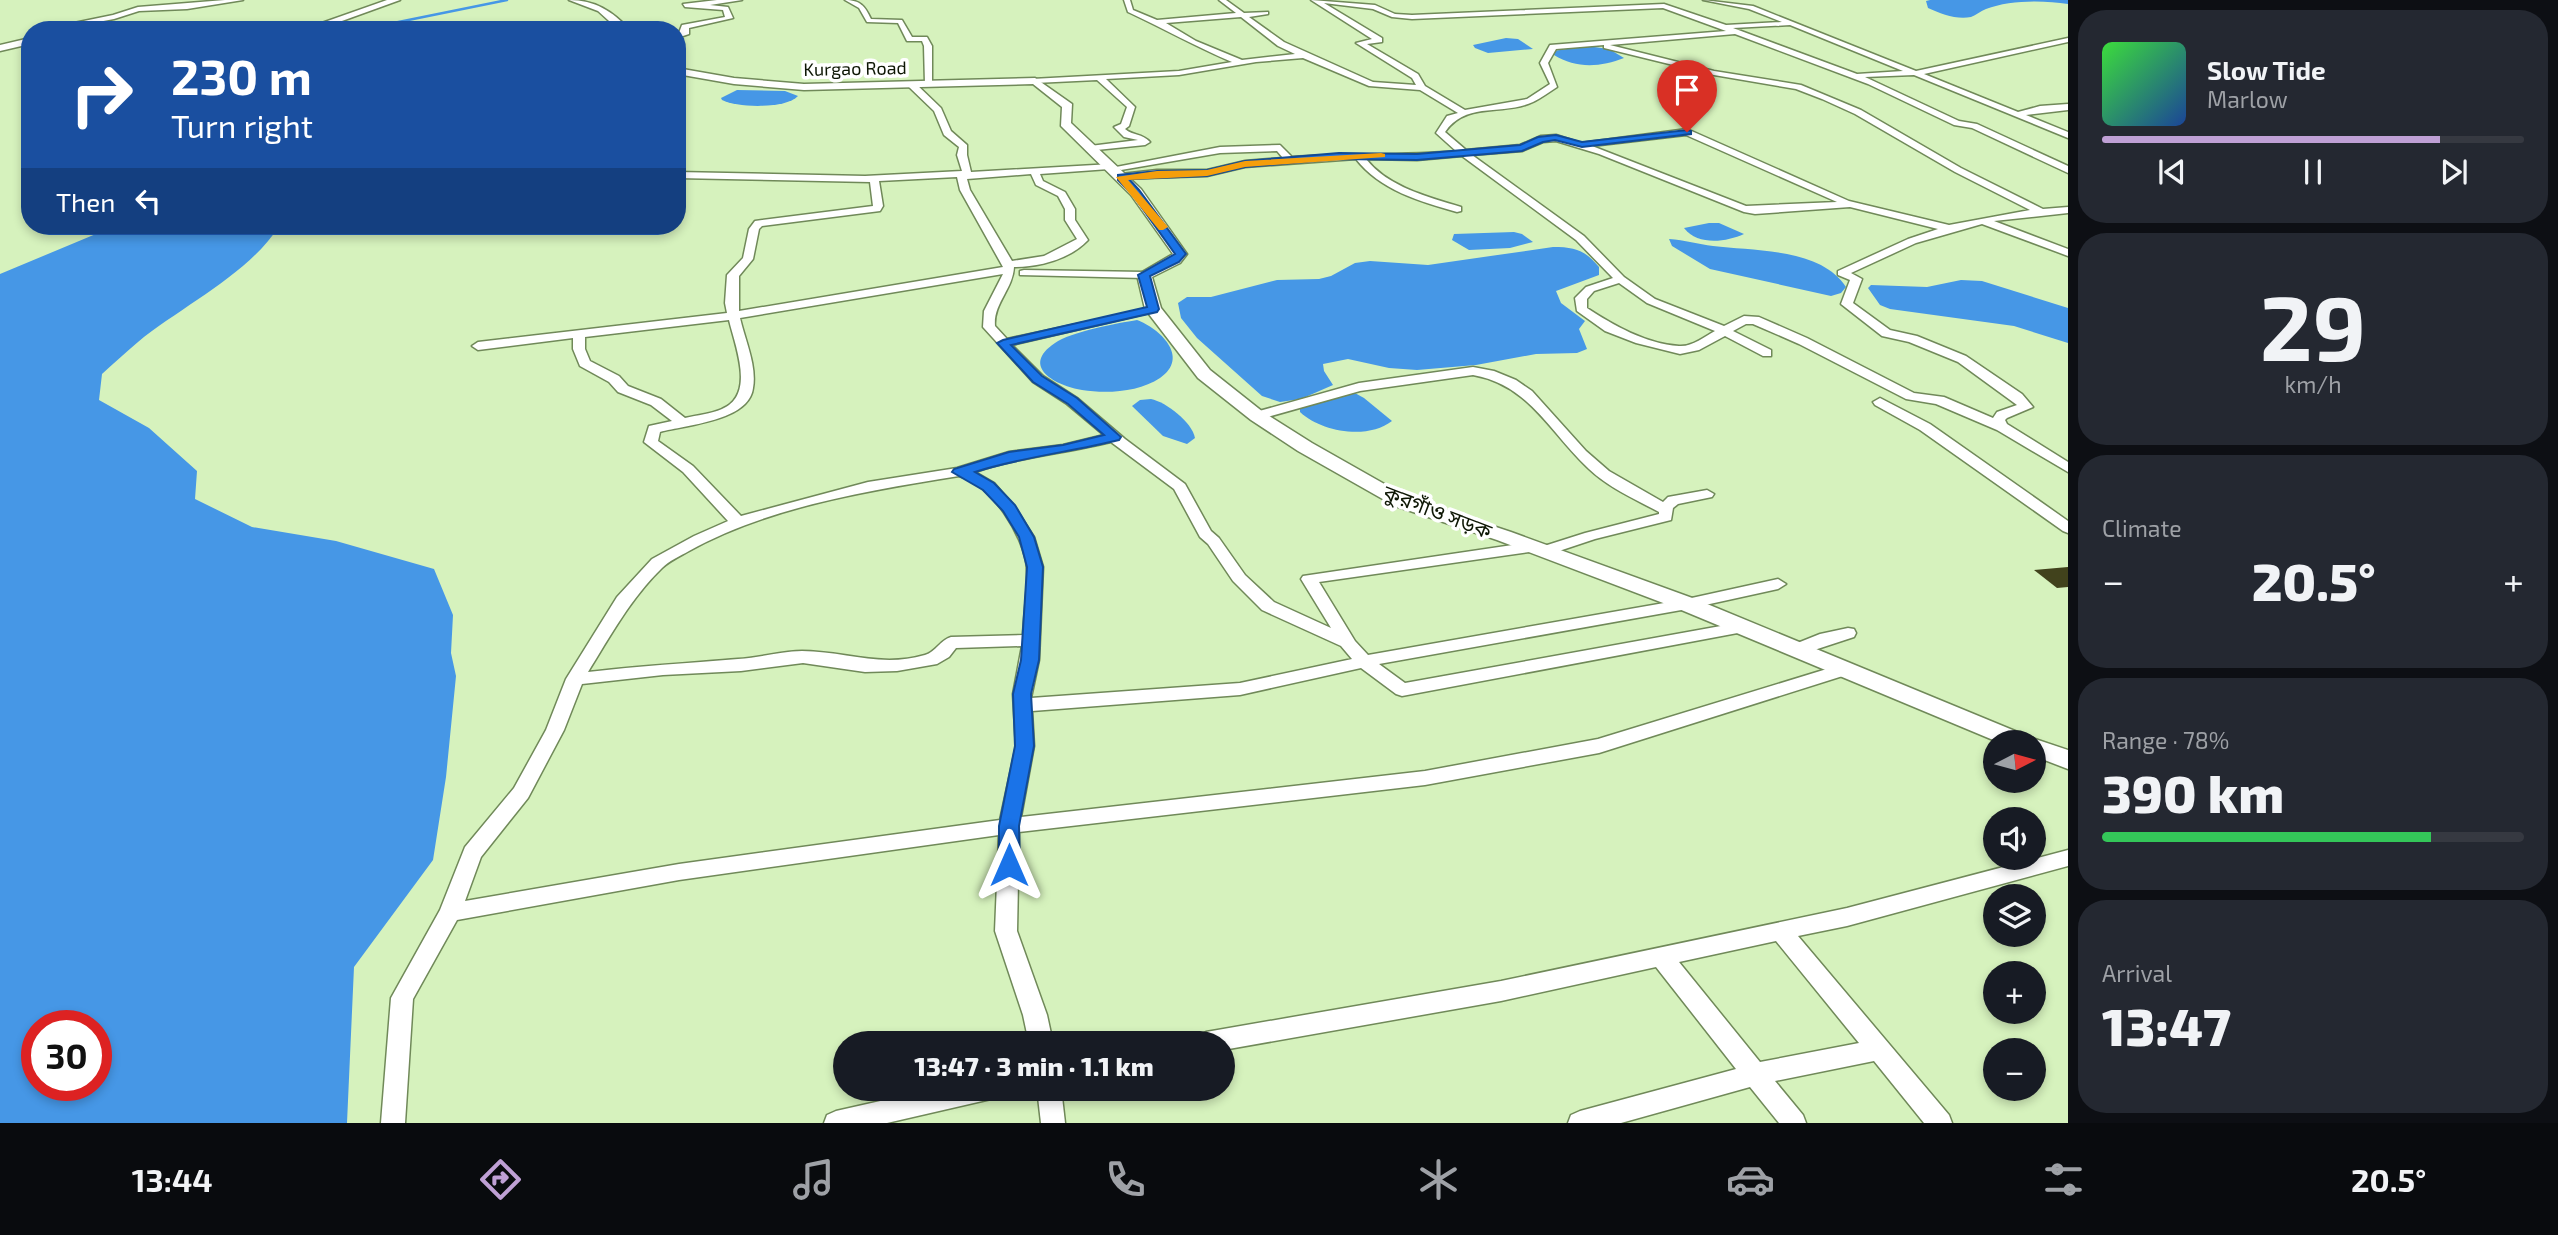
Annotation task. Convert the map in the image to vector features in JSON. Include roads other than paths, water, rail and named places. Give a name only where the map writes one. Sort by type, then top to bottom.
[{"type":"street","points":[[138,9],[148,2],[147,0]]},
{"type":"street","points":[[92,21],[138,9],[187,7],[240,0]]},
{"type":"street","points":[[334,21],[396,0]]},
{"type":"street","points":[[573,0],[601,9],[615,21]]},
{"type":"street","points":[[686,27],[729,18],[726,8],[685,5],[739,0]]},
{"type":"street","points":[[848,0],[862,7],[869,21],[900,21],[909,39],[924,39],[928,46],[929,84]]},
{"type":"street","points":[[1127,0],[1130,11],[1194,43],[1242,62]]},
{"type":"street","points":[[1222,0],[1281,44],[1304,56],[1373,84],[1422,88],[1464,113]]},
{"type":"street","points":[[1706,0],[1751,7],[2068,135]]},
{"type":"street","points":[[1316,1],[1375,7],[1394,16],[1412,17],[1664,6],[1852,75],[1957,123],[1974,126],[2068,170]]},
{"type":"street","points":[[1316,1],[1379,40],[1360,43],[1415,76],[1422,88]]},
{"type":"street","points":[[1245,17],[1266,13]]},
{"type":"street","points":[[1156,23],[1279,17]]},
{"type":"street","points":[[1726,27],[1793,24]]},
{"type":"street","points":[[1736,32],[1553,47],[1544,63],[1554,85],[1529,100],[1450,118],[1440,133],[1580,238],[1620,279],[1651,301],[1723,330],[1767,353]]},
{"type":"street","points":[[1852,75],[1917,73],[2068,40]]},
{"type":"street","points":[[0,48],[21,42]]},
{"type":"street","points":[[1596,43],[1714,73],[1798,87],[1825,97],[2048,212],[2068,217]]},
{"type":"street","points":[[1035,80],[1179,73],[1242,62],[1304,56]]},
{"type":"street","name":"Kurgao Road","points":[[686,72],[734,82],[786,86],[1035,80]]},
{"type":"street","points":[[1090,149],[1145,142],[1140,137],[1127,135],[1118,127],[1125,126],[1131,107],[1100,78]]},
{"type":"street","points":[[478,346],[733,316],[955,276],[1009,270],[1144,275],[1175,260],[1180,254],[1142,200],[1065,124],[1068,106],[1035,80]]},
{"type":"street","points":[[912,85],[938,110],[947,133],[964,147],[962,155],[967,174],[962,176]]},
{"type":"street","points":[[2020,114],[2068,107]]},
{"type":"street","points":[[1582,145],[1687,132],[1850,204],[1952,229]]},
{"type":"street","points":[[686,175],[874,179],[1034,171],[1207,173],[1245,164],[1289,160],[1358,155],[1417,157],[1522,148],[1541,139],[1556,138],[1582,145],[1744,209],[1755,211],[1850,204]]},
{"type":"street","points":[[1114,171],[1254,147],[1280,148],[1289,160]]},
{"type":"street","points":[[1358,155],[1369,170],[1383,179],[1416,196],[1457,209]]},
{"type":"street","points":[[1009,270],[1047,261],[1083,240],[1070,220],[1070,209],[1062,194],[1039,183],[1034,171]]},
{"type":"street","points":[[962,176],[965,190],[1009,270],[1006,286],[990,309],[987,319],[989,327],[1038,379],[1072,401],[1180,487],[1205,534],[1214,541],[1239,578],[1268,606],[1347,642]]},
{"type":"street","points":[[738,522],[688,469],[651,442],[654,429],[727,412],[741,403],[747,390],[747,374],[731,303],[733,275],[748,259],[754,229],[760,223],[876,209],[878,206],[874,179]]},
{"type":"street","points":[[2002,427],[1998,420],[2002,415],[2026,407],[2017,397],[1962,359],[1913,339],[1886,332],[1847,304],[1856,279],[1842,273],[1914,241],[1952,229],[2068,210]]},
{"type":"street","points":[[1984,222],[2068,253]]},
{"type":"street","name":"কুরগাঁও সড়ক","points":[[1144,275],[1153,309],[1205,374],[1257,416],[1305,447],[1402,502],[1687,604],[1992,730]]},
{"type":"street","points":[[1620,279],[1590,289],[1581,298],[1581,309],[1609,328],[1640,340],[1680,350],[1695,347],[1744,320],[1755,320],[1793,336],[1911,396],[1939,400],[2002,427],[2068,468]]},
{"type":"street","points":[[1003,343],[1153,309]]},
{"type":"street","points":[[579,336],[579,349],[584,363],[614,379],[623,388],[656,402],[683,423]]},
{"type":"street","points":[[1257,416],[1359,387],[1472,370],[1488,372],[1524,388],[1577,451],[1599,470],[1666,510]]},
{"type":"street","points":[[1880,402],[1924,427],[2068,528]]},
{"type":"street","points":[[393,1123],[402,998],[450,912],[472,853],[521,793],[555,730],[575,679],[622,601],[658,562],[699,539],[738,522],[867,486],[959,472],[1009,456],[1063,449],[1114,437]]},
{"type":"street","points":[[959,472],[967,473],[989,486],[1009,509],[1027,537],[1035,567],[1030,660],[1022,694],[1025,746],[1009,826],[1006,931],[1038,1031]]},
{"type":"street","points":[[1707,494],[1672,500],[1666,510],[1666,517],[1539,549],[1310,579],[1347,642],[1364,662],[1402,690],[1743,627]]},
{"type":"street","points":[[1023,705],[1240,689],[1492,636],[1687,604],[1779,584]]},
{"type":"street","points":[[1796,650],[1848,633]]},
{"type":"street","points":[[575,679],[663,668],[741,665],[803,657],[865,666],[897,665],[931,660],[943,653],[951,643],[1030,640]]},
{"type":"street","points":[[450,912],[680,872],[1009,826],[1424,778],[1599,746],[1843,670]]},
{"type":"street","points":[[2046,752],[2068,760]]},
{"type":"street","points":[[1235,1038],[1501,991],[1847,917],[2068,858]]},
{"type":"street","points":[[1781,931],[1940,1123]]},
{"type":"street","points":[[1661,957],[1794,1123]]},
{"type":"street","points":[[1580,1123],[1756,1074],[1880,1049]]},
{"type":"street","points":[[836,1123],[933,1101]]},
{"type":"street","points":[[1050,1101],[1053,1123]]},
{"type":"water","points":[[2068,0],[2068,4],[2015,2],[1986,9],[1971,17],[1960,18],[1928,8],[1926,1]]},
{"type":"water","points":[[1506,38],[1518,39],[1533,49],[1488,53],[1473,45]]},
{"type":"water","points":[[1587,46],[1609,49],[1624,58],[1589,65],[1562,60],[1554,55],[1553,51]]},
{"type":"water","points":[[737,90],[785,91],[798,96],[783,103],[761,106],[739,105],[722,100],[721,98]]},
{"type":"water","points":[[1719,223],[1744,234],[1713,241],[1697,238],[1684,228]]},
{"type":"water","points":[[1514,232],[1533,242],[1510,248],[1469,250],[1452,240],[1454,234]]},
{"type":"water","points":[[93,235],[272,235],[233,274],[155,329],[102,374],[99,400],[149,428],[197,471],[195,499],[252,527],[336,541],[434,569],[453,615],[451,653],[456,676],[446,777],[433,860],[354,967],[347,1123],[0,1123],[0,274]]},
{"type":"water","points":[[1669,239],[1804,258],[1835,274],[1846,287],[1841,293],[1831,296],[1710,269],[1672,246]]},
{"type":"water","points":[[1553,247],[1579,251],[1599,267],[1599,275],[1556,291],[1561,303],[1585,321],[1579,329],[1587,349],[1577,353],[1536,354],[1476,365],[1417,370],[1389,368],[1348,359],[1323,364],[1324,371],[1333,385],[1301,399],[1280,402],[1262,396],[1197,338],[1181,318],[1178,303],[1187,297],[1211,297],[1277,280],[1319,279],[1331,276],[1355,263],[1370,261],[1428,265]]},
{"type":"water","points":[[1961,280],[1982,281],[2068,308],[2068,343],[2014,326],[1890,309],[1880,305],[1868,288],[1871,285],[1927,287]]},
{"type":"water","points":[[1137,320],[1162,336],[1172,353],[1173,361],[1169,370],[1152,383],[1122,391],[1082,390],[1053,380],[1041,367],[1045,352],[1062,339],[1094,328]]},
{"type":"water","points":[[1353,392],[1392,421],[1370,430],[1345,431],[1320,425],[1300,412],[1300,408]]},
{"type":"water","points":[[1151,399],[1178,414],[1195,438],[1187,444],[1163,436],[1132,406],[1140,400]]},
{"type":"waterway","points":[[403,21],[507,0]]}]
